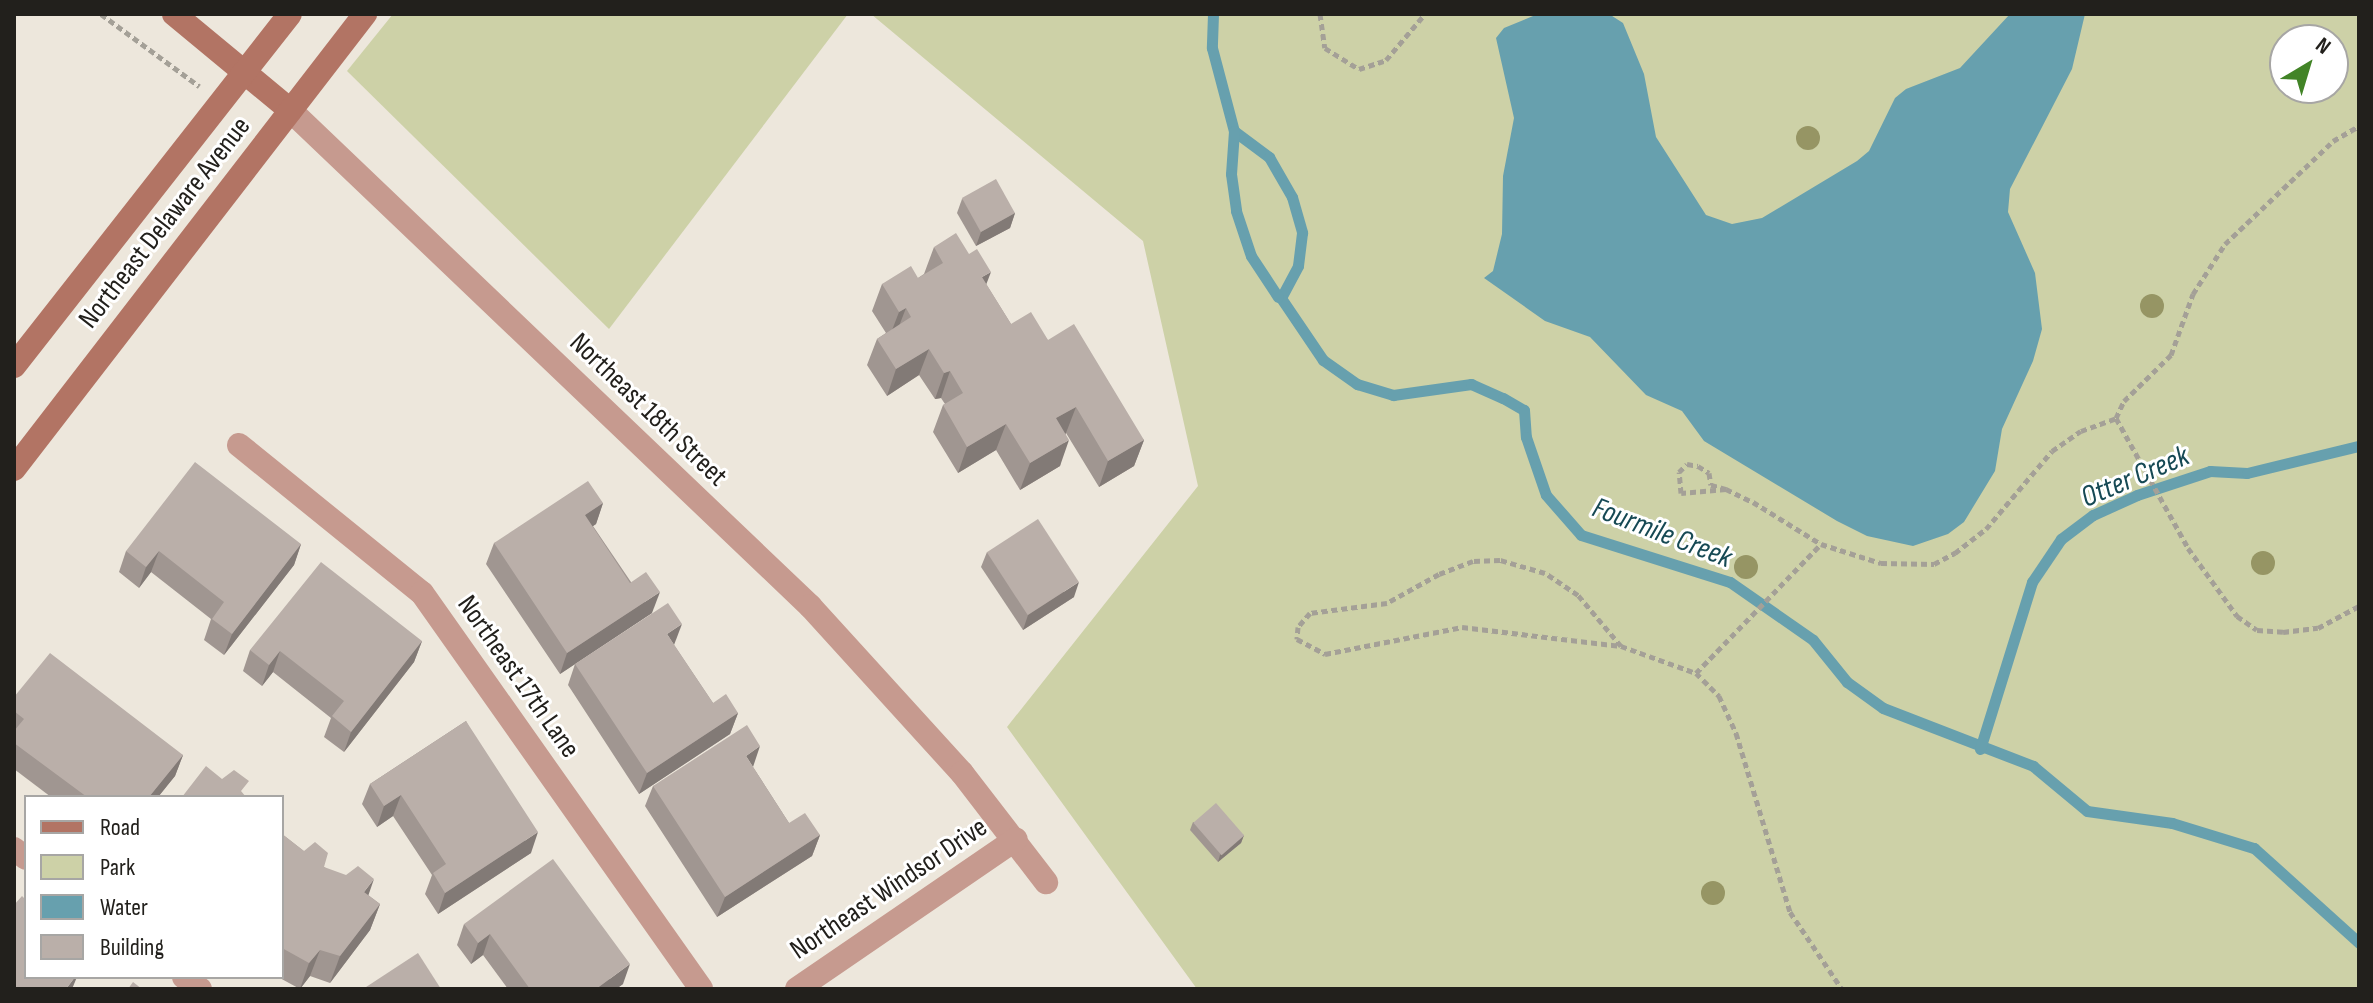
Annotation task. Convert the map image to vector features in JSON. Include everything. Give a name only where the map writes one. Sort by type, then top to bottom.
[{"type":"main road","name":"Northeast 18th Street","points":[[174,14],[290,110]]},
{"type":"main road","name":"Northeast Delaware Avenue","points":[[14,366],[290,14]]},
{"type":"main road","name":"Northeast Delaware Avenue","points":[[14,469],[365,14]]},
{"type":"street","name":"Northeast 18th Street","points":[[290,110],[810,606],[962,773],[1016,839],[1046,882]]},
{"type":"street","name":"Northeast 17th Lane","points":[[239,445],[422,593],[701,989]]},
{"type":"street","name":"Northeast Windsor Drive","points":[[797,989],[1016,839]]},
{"type":"path","points":[[101,14],[206,92]]},
{"type":"path","points":[[1320,14],[1325,48],[1359,69],[1386,60],[1425,14]]},
{"type":"path","points":[[1726,489],[1681,493],[1679,472],[1687,464],[1698,466],[1709,473],[1711,485],[1726,489],[1821,544],[1881,563],[1934,564],[1986,529],[2052,451],[2081,431],[2116,418],[2124,401],[2171,355],[2193,294],[2225,244],[2333,141],[2359,126]]},
{"type":"path","points":[[2116,418],[2218,593],[2257,630],[2318,628],[2359,606]]},
{"type":"path","points":[[1696,673],[1821,544]]},
{"type":"path","points":[[1621,646],[1578,595],[1545,573],[1500,560],[1473,561],[1447,571],[1387,603],[1310,613],[1298,627],[1297,639],[1325,654],[1462,627],[1621,646],[1696,673],[1719,696],[1736,733],[1790,912],[1842,989]]},
{"type":"green space","points":[[393,14],[848,14],[609,329],[347,71]]},
{"type":"green space","points":[[871,14],[2359,14],[2359,989],[1197,989],[1007,727],[1198,486],[1143,241]]},
{"type":"water","points":[[1538,14],[1609,14],[1623,23],[1644,74],[1656,137],[1706,215],[1732,224],[1762,218],[1857,161],[1869,151],[1895,98],[1906,89],[1960,68],[2010,14],[2085,14],[2072,69],[2010,189],[2008,212],[2035,273],[2042,329],[2033,361],[2002,429],[1995,471],[1964,522],[1948,534],[1913,546],[1867,536],[1837,521],[1704,441],[1682,411],[1646,395],[1590,337],[1545,321],[1484,278],[1493,271],[1502,234],[1503,176],[1514,118],[1496,38],[1504,28]]},
{"type":"building","points":[[996,179],[1015,213],[981,232],[962,198]]},
{"type":"building","points":[[956,233],[969,254],[977,249],[991,272],[982,277],[1011,324],[1031,312],[1048,340],[1074,324],[1144,440],[1108,461],[1076,407],[1056,418],[1069,440],[1030,463],[1006,424],[967,447],[943,405],[963,393],[950,371],[944,373],[929,349],[896,369],[877,339],[911,317],[906,308],[899,312],[882,284],[911,266],[918,278],[943,263],[934,247]]},
{"type":"building","points":[[195,462],[301,544],[232,634],[212,619],[224,602],[159,551],[146,567],[126,551]]},
{"type":"building","points":[[588,481],[603,503],[585,515],[630,583],[646,572],[660,592],[567,653],[494,543]]},
{"type":"building","points":[[1038,519],[1079,582],[1028,615],[987,552]]},
{"type":"building","points":[[321,562],[422,641],[351,732],[332,716],[344,701],[280,651],[269,665],[250,650]]},
{"type":"building","points":[[668,603],[682,624],[667,634],[713,703],[726,694],[738,713],[647,773],[575,664]]},
{"type":"building","points":[[50,653],[183,755],[151,795],[84,795],[14,743],[14,731],[24,719],[14,711],[14,697]]},
{"type":"building","points":[[466,721],[538,832],[445,893],[433,873],[446,864],[401,795],[384,806],[370,784]]},
{"type":"building","points":[[747,725],[760,746],[746,756],[789,823],[805,813],[820,835],[725,897],[653,786]]},
{"type":"building","points":[[206,766],[222,779],[234,770],[249,781],[241,791],[244,795],[184,795]]},
{"type":"building","points":[[1216,803],[1244,835],[1222,855],[1193,823]]},
{"type":"building","points":[[284,836],[304,851],[315,842],[328,853],[324,867],[346,875],[358,866],[374,879],[364,892],[380,904],[340,956],[320,950],[309,963],[284,949]]},
{"type":"building","points":[[553,859],[630,964],[596,989],[530,989],[490,934],[478,943],[464,924]]},
{"type":"building","points":[[22,896],[24,898],[24,979],[74,979],[66,989],[14,989],[14,905]]},
{"type":"building","points":[[418,953],[441,989],[363,989]]},
{"type":"building","points":[[133,982],[142,989],[128,989]]},
{"type":"waterway","name":"Fourmile Creek","points":[[1213,14],[1212,48],[1234,131],[1269,157],[1292,197],[1302,233],[1298,266],[1281,298],[1323,360],[1357,384],[1393,395],[1471,384],[1503,398],[1524,410],[1526,437],[1546,495],[1581,535],[1730,582],[1813,640],[1847,682],[1883,708],[2033,766],[2087,811],[2172,823],[2254,848],[2359,943]]},
{"type":"waterway","points":[[1234,131],[1231,174],[1236,211],[1251,256],[1278,297]]},
{"type":"waterway","name":"Otter Creek","points":[[1980,749],[2032,582],[2061,539],[2093,515],[2137,495],[2210,471],[2247,473],[2359,446]]}]
